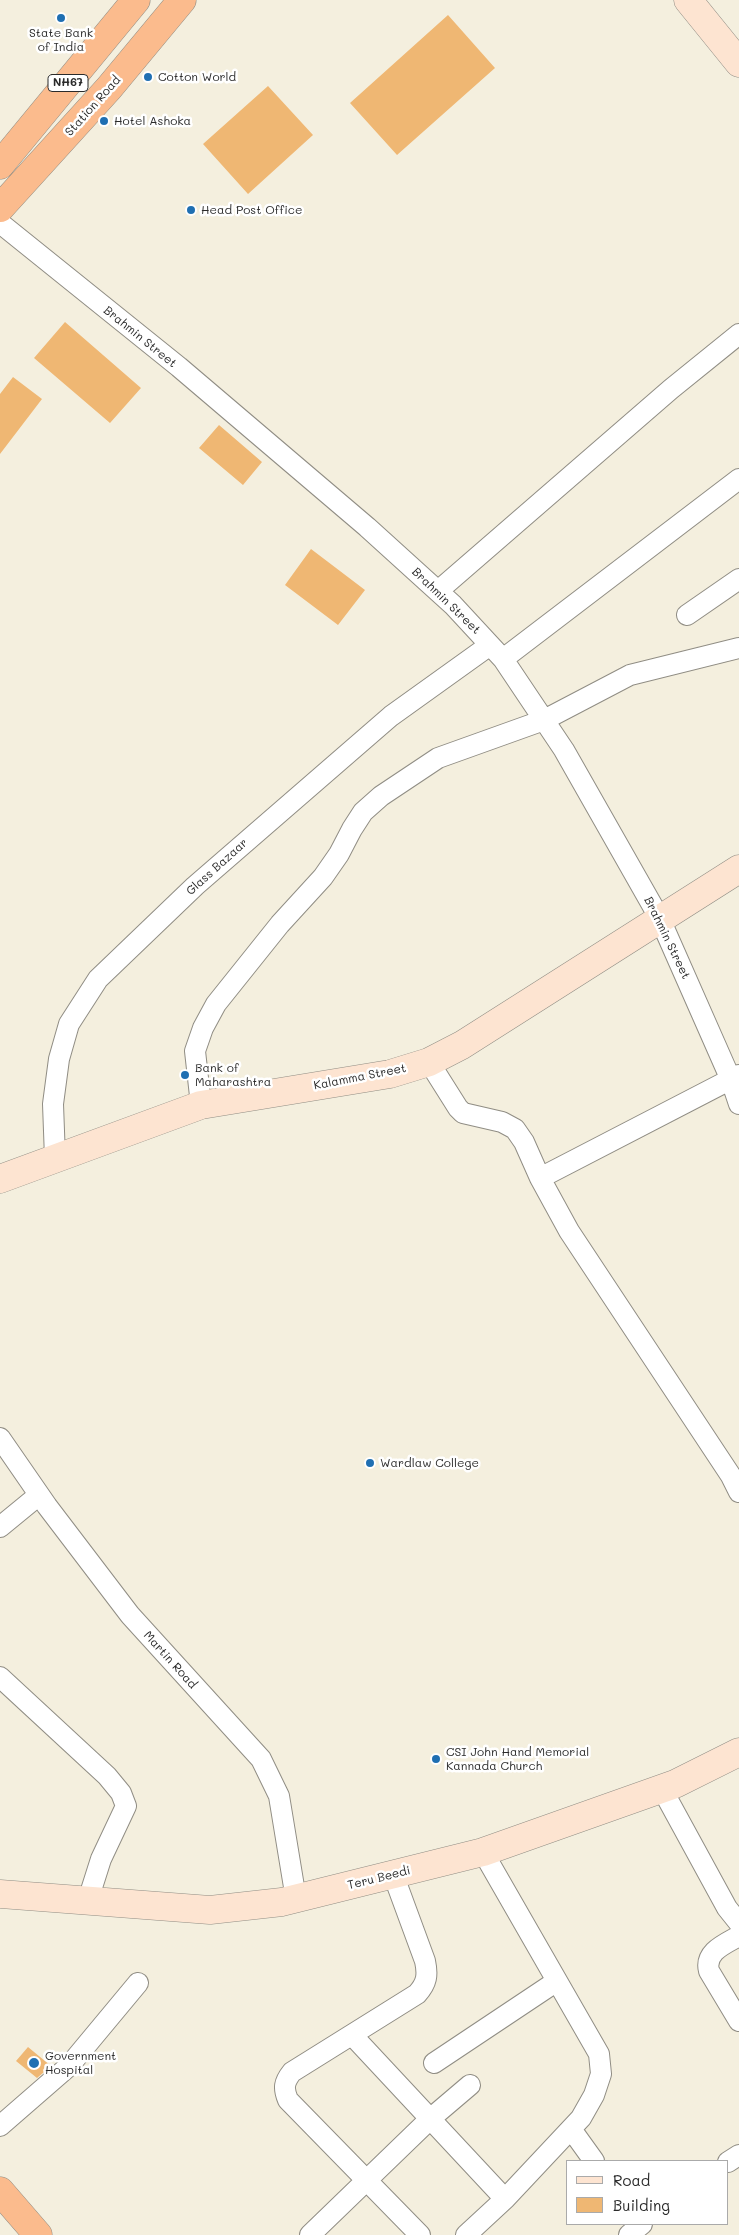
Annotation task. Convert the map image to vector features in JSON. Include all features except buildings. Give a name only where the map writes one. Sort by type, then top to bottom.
[{"type":"highway","name":"NH67","points":[[0,165],[136,0]]},
{"type":"highway","name":"Station Road","points":[[0,208],[109,88],[182,0]]},
{"type":"highway","points":[[0,2190],[38,2235]]},
{"type":"street","points":[[688,0],[739,61]]},
{"type":"street","name":"Brahmin Street","points":[[0,223],[179,368],[360,521],[438,591],[496,652],[580,775],[660,919],[735,1078],[739,1104]]},
{"type":"street","points":[[438,591],[671,389],[739,334]]},
{"type":"street","name":"Glass Bazaar","points":[[55,1158],[53,1104],[59,1059],[69,1024],[98,979],[195,886],[391,716],[496,652],[739,479]]},
{"type":"street","points":[[687,615],[739,579]]},
{"type":"street","points":[[201,1105],[195,1051],[203,1028],[222,996],[280,924],[323,877],[339,854],[363,812],[381,796],[438,758],[544,720],[630,675],[739,648]]},
{"type":"street","name":"Kalamma Street","points":[[0,1180],[201,1105],[390,1074],[429,1062],[462,1045],[739,869]]},
{"type":"street","points":[[429,1062],[458,1108],[464,1114],[502,1122],[515,1129],[524,1142],[540,1178],[569,1231],[731,1476],[739,1492]]},
{"type":"street","points":[[540,1178],[735,1078]]},
{"type":"street","name":"Martin Road","points":[[0,1438],[39,1495],[130,1615],[261,1759],[279,1796],[296,1899]]},
{"type":"street","points":[[0,1527],[39,1495]]},
{"type":"street","points":[[0,1677],[107,1776],[121,1793],[126,1806],[101,1859],[88,1900]]},
{"type":"street","name":"Teru Beedi","points":[[0,1894],[210,1910],[296,1899],[483,1852],[662,1789],[739,1752]]},
{"type":"street","points":[[662,1789],[727,1908],[739,1923]]},
{"type":"street","points":[[466,2235],[505,2198],[581,2118],[594,2095],[600,2074],[599,2054],[483,1852]]},
{"type":"street","points":[[393,1874],[425,1961],[428,1975],[424,1986],[417,1994],[292,2072],[285,2081],[284,2092],[288,2100],[420,2235]]},
{"type":"street","points":[[739,1936],[710,1955],[707,1964],[709,1971],[739,2021]]},
{"type":"street","points":[[434,2063],[557,1981]]},
{"type":"street","points":[[0,2126],[69,2066],[138,1983]]},
{"type":"street","points":[[352,2035],[505,2198]]},
{"type":"street","points":[[310,2235],[430,2119],[470,2085]]},
{"type":"street","points":[[571,2129],[593,2160]]},
{"type":"place","name":"State Bank of India","points":[[61,18]]},
{"type":"place","name":"Cotton World","points":[[148,77]]},
{"type":"place","name":"Hotel Ashoka","points":[[104,121]]},
{"type":"place","name":"Head Post Office","points":[[191,210]]},
{"type":"place","name":"Bank of Maharashtra","points":[[185,1075]]},
{"type":"place","name":"Wardlaw College","points":[[370,1463]]},
{"type":"place","name":"CSI John Hand Memorial Kannada Church","points":[[436,1759]]},
{"type":"place","name":"Government Hospital","points":[[34,2063]]}]
